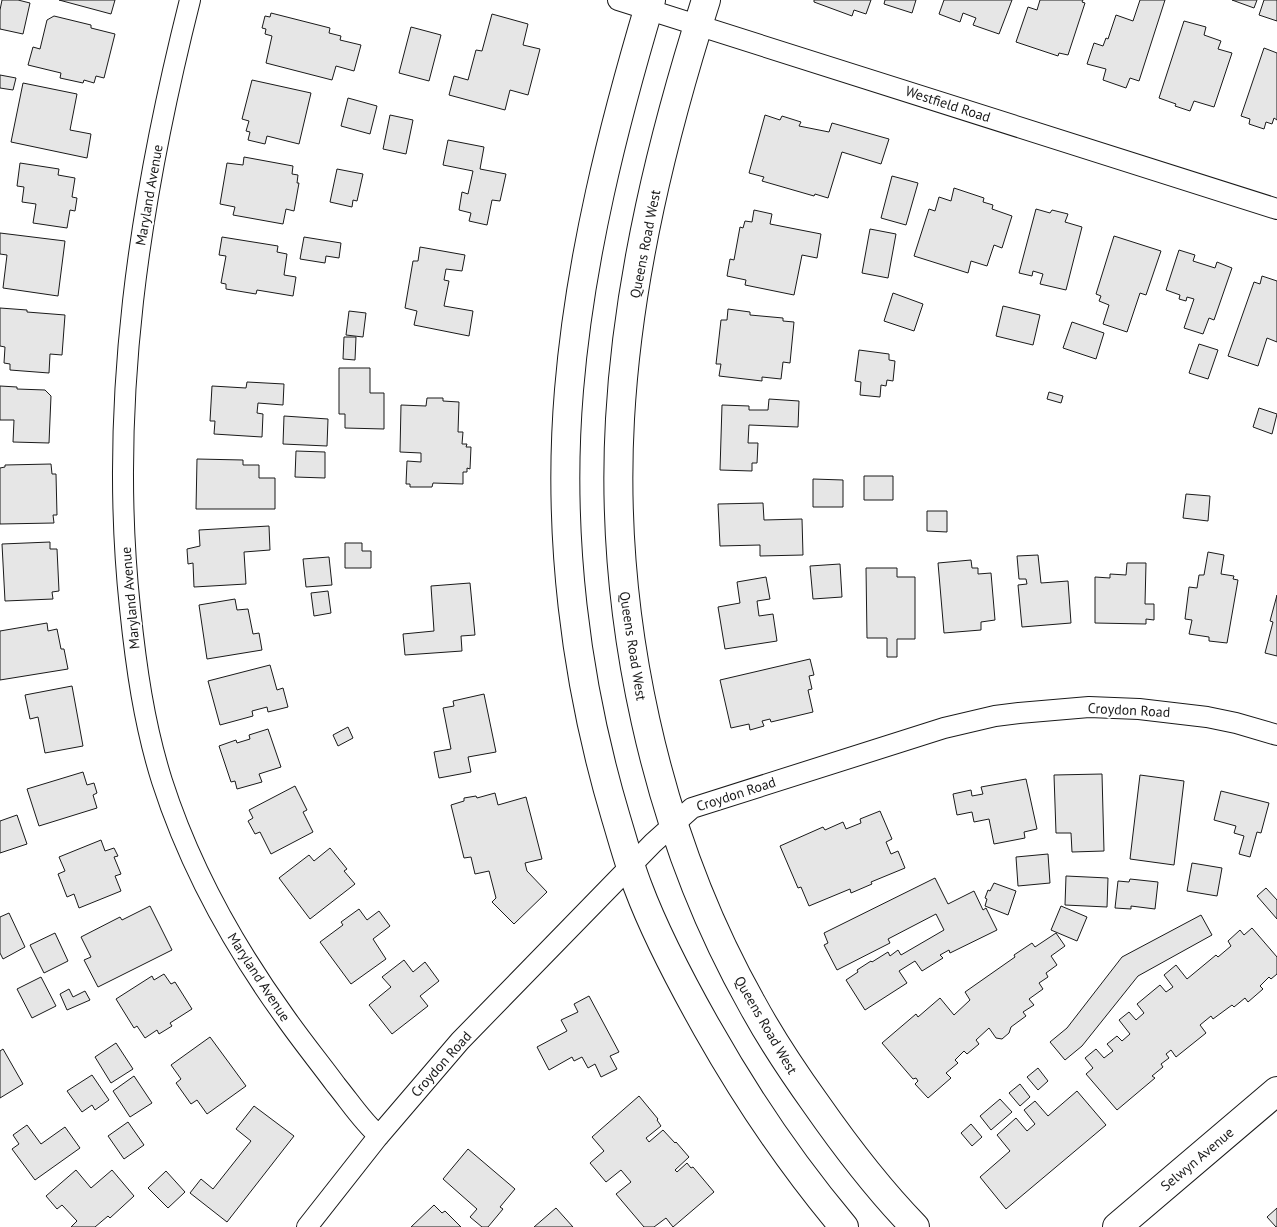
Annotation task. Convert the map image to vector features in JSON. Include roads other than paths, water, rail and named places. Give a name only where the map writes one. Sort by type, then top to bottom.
[{"type":"street","name":"Maryland Avenue","points":[[190,0],[172,73],[148,198],[135,280],[123,437],[123,501],[128,592],[146,723],[161,779],[186,845],[210,896],[240,950],[276,1006],[359,1115],[379,1136]]},
{"type":"street","name":"Westfield Road","points":[[618,0],[702,12],[1277,209]]},
{"type":"street","points":[[650,5],[623,99],[593,226],[571,370],[566,443],[566,521],[580,659],[602,768],[631,866],[657,933],[728,1067],[786,1154],[844,1227]]},
{"type":"street","name":"Queens Road West","points":[[702,12],[669,129],[646,228],[625,362],[620,422],[619,508],[624,589],[634,662],[658,772],[689,869],[737,976],[786,1061],[841,1140],[883,1192],[915,1227]]},
{"type":"street","name":"Croydon Road","points":[[307,1227],[379,1136],[460,1041],[674,822],[687,811],[701,804],[910,738],[995,716],[1071,708],[1139,709],[1207,717],[1277,735]]},
{"type":"street","name":"Selwyn Avenue","points":[[1117,1227],[1277,1091]]}]
